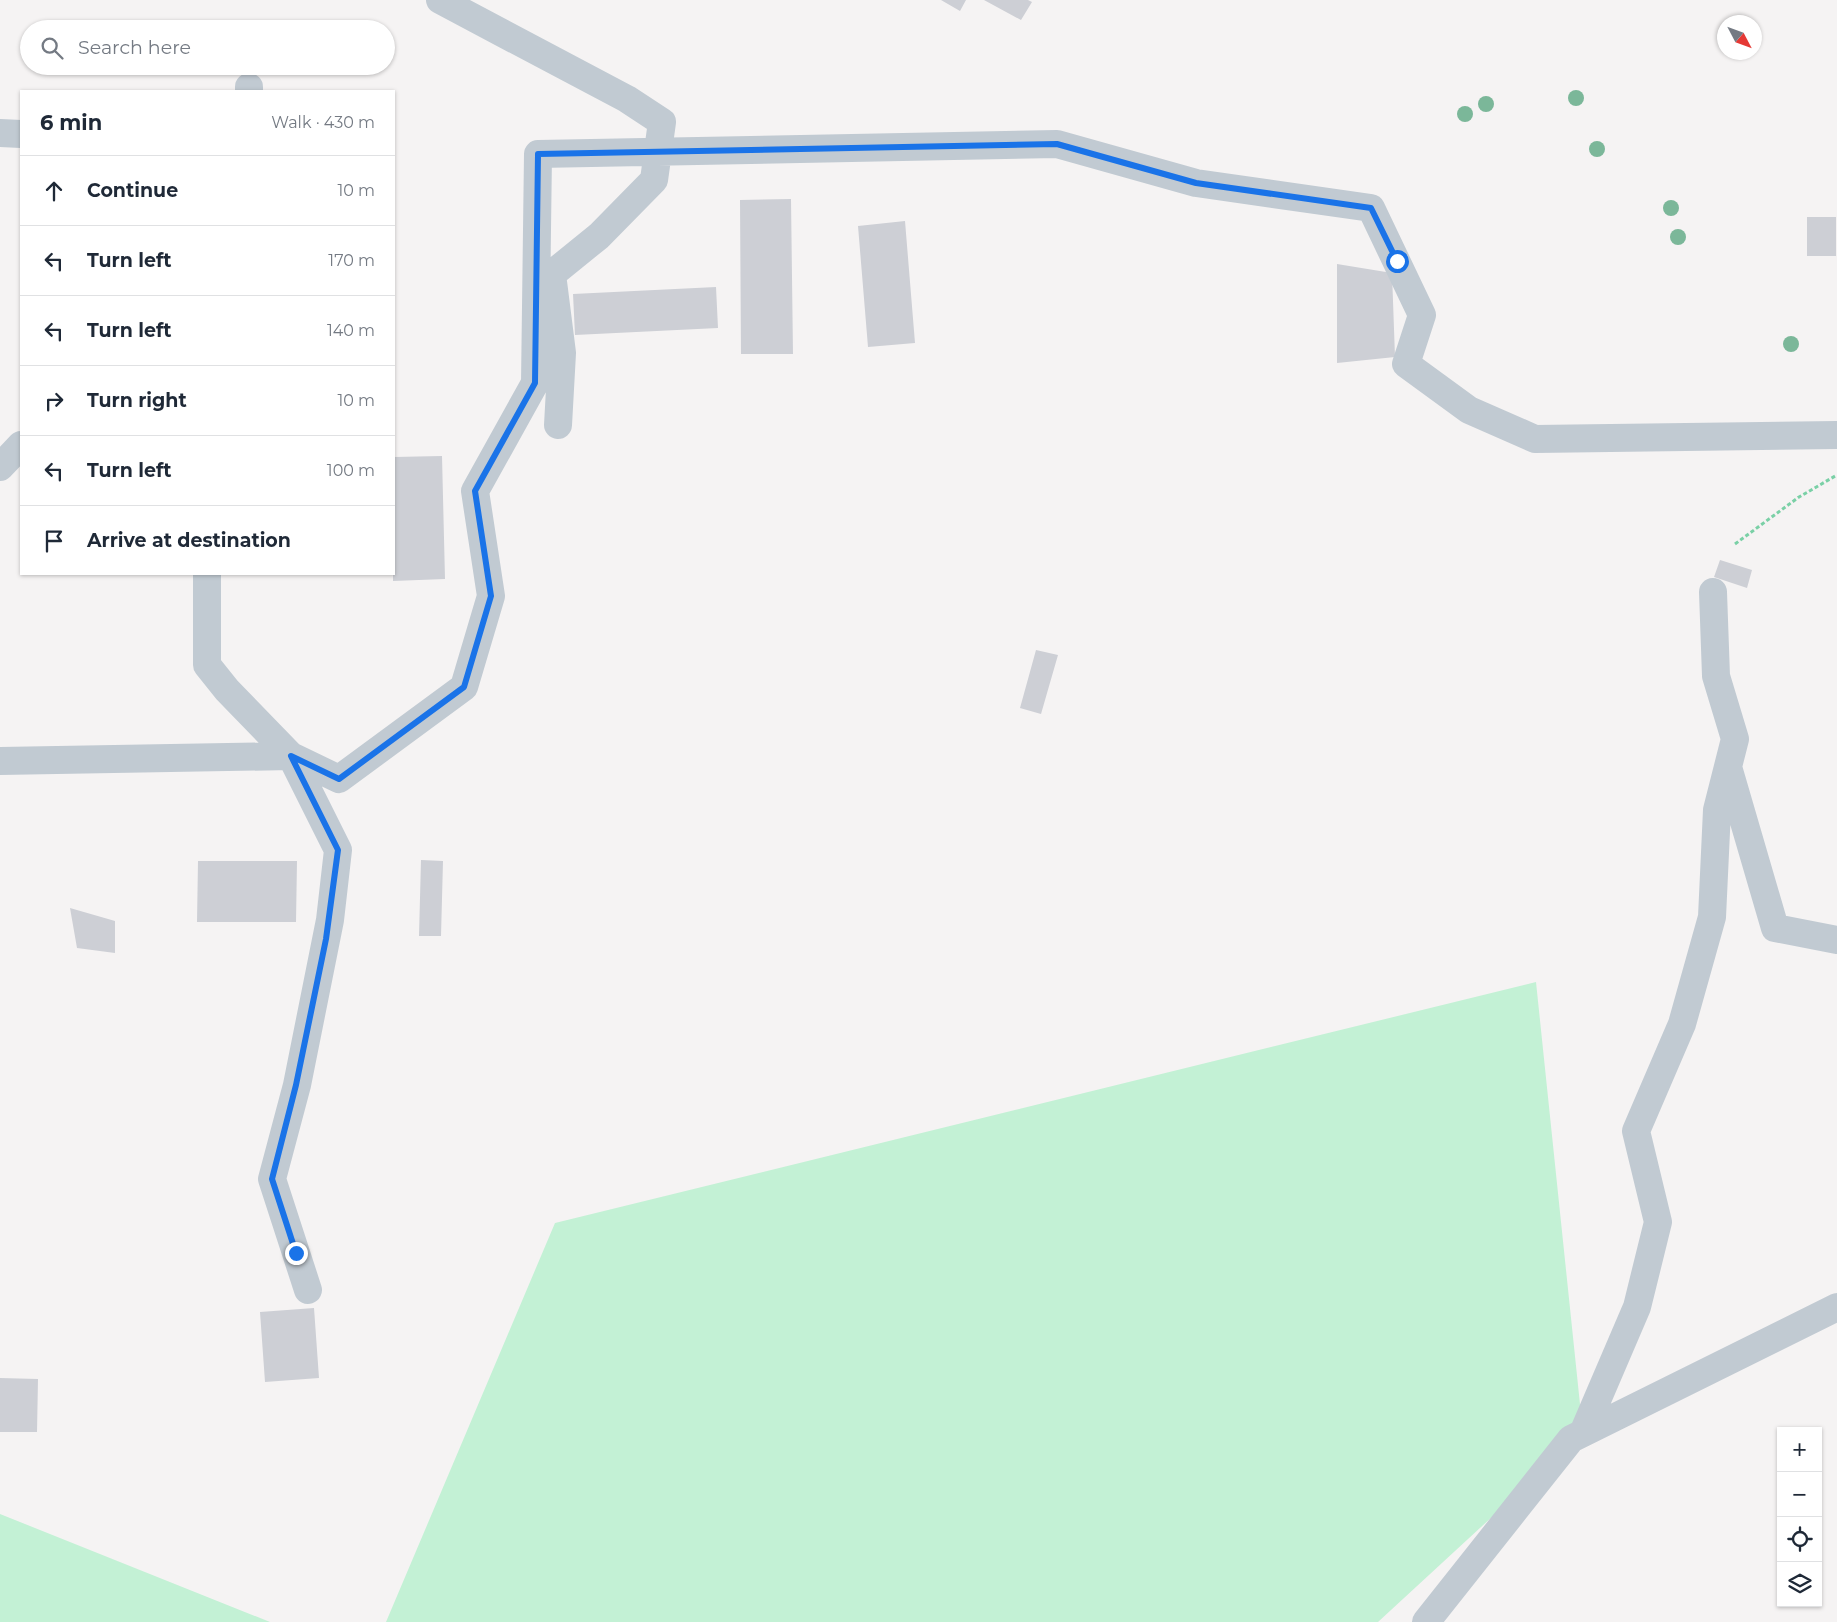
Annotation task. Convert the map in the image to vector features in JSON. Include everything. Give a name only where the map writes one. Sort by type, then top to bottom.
[{"type":"street","points":[[440,0],[627,100],[662,122],[654,180],[599,236],[552,274],[562,353],[558,424]]},
{"type":"street","points":[[0,133],[20,134]]},
{"type":"street","points":[[0,760],[291,756],[339,779],[464,687],[491,596],[475,491],[535,383],[538,154],[1057,144],[1196,183],[1371,208],[1422,315],[1406,364],[1469,410],[1535,439],[1837,435]]},
{"type":"street","points":[[0,467],[20,446]]},
{"type":"street","points":[[207,575],[207,664],[227,690],[291,756],[338,850],[330,920],[296,1085],[272,1179],[308,1290]]},
{"type":"street","points":[[1583,1432],[1637,1307],[1658,1222],[1636,1131],[1682,1024],[1712,918],[1717,810],[1735,739],[1716,676],[1713,592]]},
{"type":"street","points":[[1728,767],[1775,928],[1837,940]]},
{"type":"street","points":[[1426,1622],[1571,1438],[1837,1307]]},
{"type":"path","points":[[1735,544],[1799,497],[1837,475]]},
{"type":"green space","points":[[1536,982],[1583,1433],[1378,1622],[386,1622],[555,1223]]},
{"type":"green space","points":[[0,1514],[270,1622],[0,1622]]},
{"type":"building","points":[[941,0],[966,0],[960,11]]},
{"type":"building","points":[[984,0],[1028,0],[1032,2],[1021,20]]},
{"type":"building","points":[[791,199],[793,354],[741,354],[740,200]]},
{"type":"building","points":[[1807,217],[1836,217],[1836,256],[1807,256]]},
{"type":"building","points":[[905,221],[915,343],[868,347],[858,226]]},
{"type":"building","points":[[1337,264],[1392,273],[1395,357],[1337,363]]},
{"type":"building","points":[[716,287],[718,328],[575,335],[573,294]]},
{"type":"building","points":[[442,456],[445,579],[393,581],[393,575],[395,575],[395,457]]},
{"type":"building","points":[[1720,560],[1752,570],[1747,588],[1714,577]]},
{"type":"building","points":[[1036,650],[1058,655],[1041,714],[1020,708]]},
{"type":"building","points":[[421,860],[443,861],[441,936],[419,936]]},
{"type":"building","points":[[198,861],[297,861],[296,922],[197,922]]},
{"type":"building","points":[[70,908],[115,921],[115,953],[77,948]]},
{"type":"building","points":[[314,1308],[319,1378],[265,1382],[260,1312]]},
{"type":"building","points":[[0,1378],[38,1379],[37,1432],[0,1432]]},
{"type":"route","points":[[296,1253],[272,1179],[296,1085],[330,920],[338,850],[291,756],[339,779],[464,687],[491,596],[475,491],[535,383],[538,154],[1057,144],[1196,183],[1371,208],[1397,261]]}]
